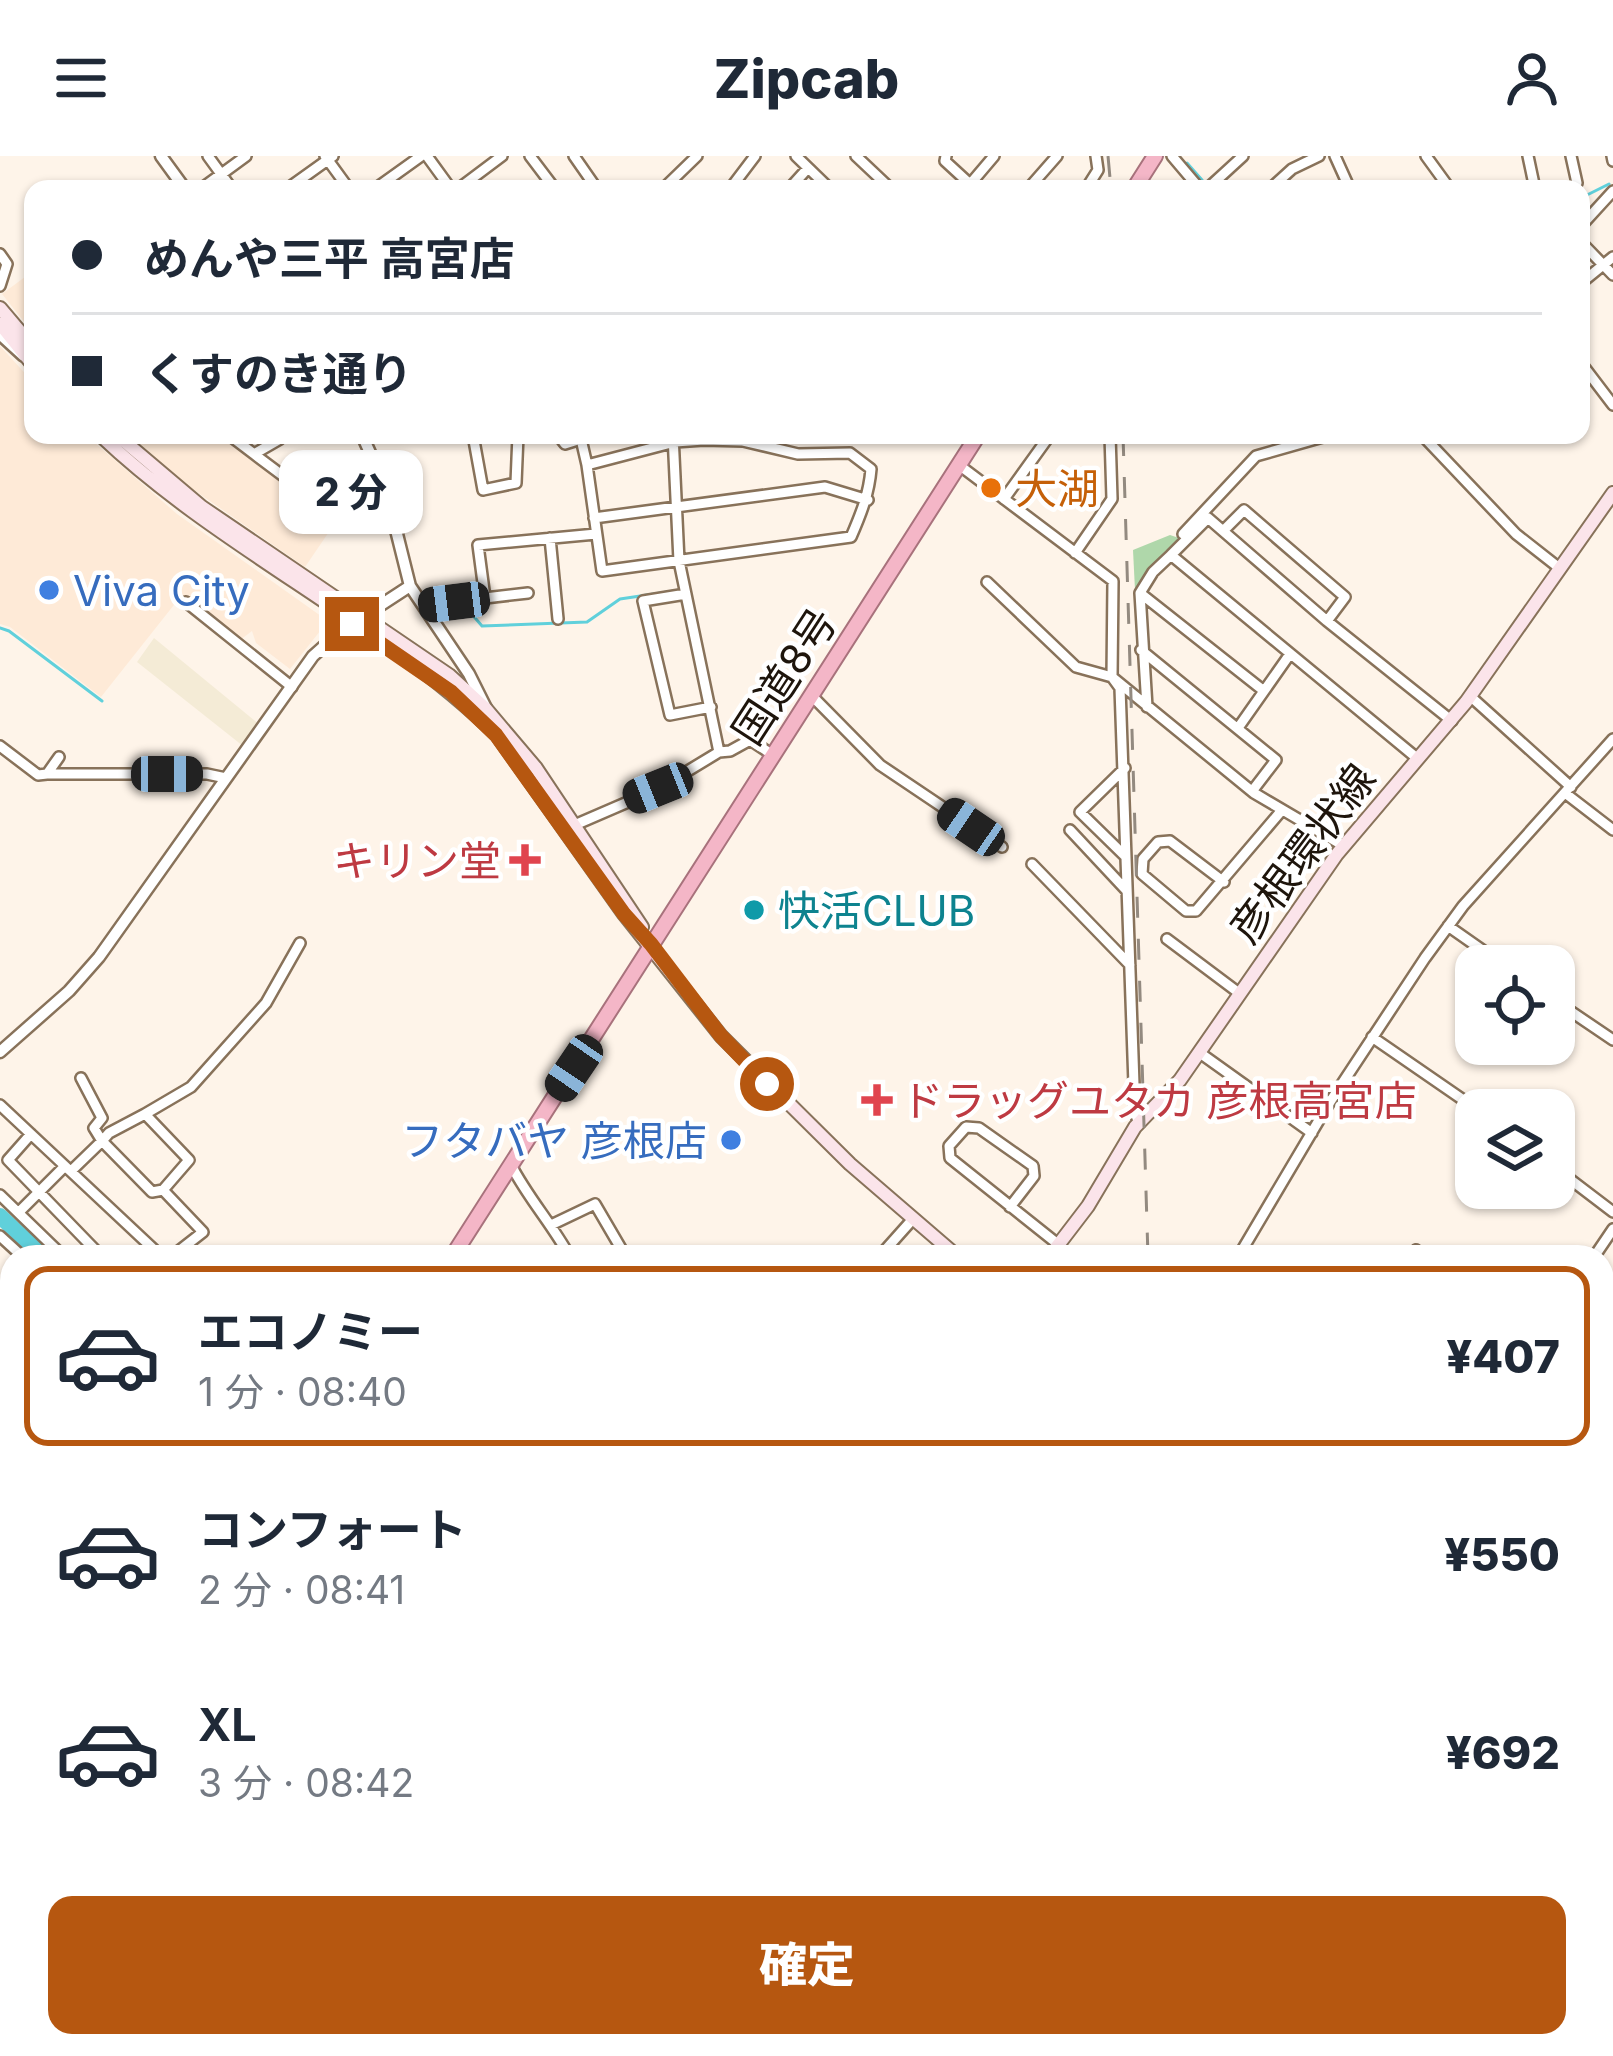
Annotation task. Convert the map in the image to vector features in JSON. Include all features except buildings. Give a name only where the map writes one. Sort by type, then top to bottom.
[{"type":"highway","name":"国道8号","points":[[460,1245],[972,444]]},
{"type":"main road","points":[[0,308],[24,346]]},
{"type":"main road","points":[[0,324],[24,350]]},
{"type":"main road","points":[[111,444],[196,517],[449,675],[486,709],[514,737],[624,914],[721,1036],[791,1108],[943,1245]]},
{"type":"main road","points":[[128,444],[202,507],[474,713],[571,827]]},
{"type":"main road","name":"彦根環状線","points":[[1059,1245],[1139,1123],[1200,1053],[1344,846],[1452,721],[1613,493]]},
{"type":"street","points":[[208,156],[225,180]]},
{"type":"street","points":[[212,180],[246,156]]},
{"type":"street","points":[[388,180],[424,156],[446,180]]},
{"type":"street","points":[[467,180],[502,156]]},
{"type":"street","points":[[672,180],[697,156]]},
{"type":"street","points":[[796,156],[821,180]]},
{"type":"street","points":[[856,156],[870,160]]},
{"type":"street","points":[[946,156],[945,161],[962,180]]},
{"type":"street","points":[[973,180],[994,156]]},
{"type":"street","points":[[1036,180],[1058,156]]},
{"type":"street","points":[[1172,156],[1195,180]]},
{"type":"street","points":[[1215,180],[1244,156]]},
{"type":"street","points":[[1280,180],[1319,156]]},
{"type":"street","points":[[298,180],[329,157]]},
{"type":"street","points":[[797,180],[808,168]]},
{"type":"street","points":[[1590,216],[1613,191]]},
{"type":"street","points":[[0,254],[0,286]]},
{"type":"street","points":[[1609,271],[1613,257]]},
{"type":"street","points":[[0,335],[24,354]]},
{"type":"street","points":[[1590,375],[1613,405]]},
{"type":"street","points":[[1601,390],[1613,379]]},
{"type":"street","points":[[241,444],[326,508],[385,486]]},
{"type":"street","points":[[254,454],[270,444]]},
{"type":"street","points":[[366,444],[385,486],[410,586],[470,674],[486,709]]},
{"type":"street","points":[[475,444],[484,490],[516,483],[518,444]]},
{"type":"street","points":[[582,444],[602,572],[851,537],[868,500],[872,469],[867,462],[850,453],[798,454],[756,444]]},
{"type":"street","points":[[587,464],[657,444]]},
{"type":"street","points":[[674,444],[679,561],[719,752]]},
{"type":"street","points":[[1004,500],[1044,444]]},
{"type":"street","points":[[1075,553],[1112,499],[1110,444]]},
{"type":"street","points":[[1147,706],[1140,593],[1153,572],[1256,456],[1298,444]]},
{"type":"street","points":[[1432,444],[1516,534],[1558,567]]},
{"type":"street","points":[[958,465],[1113,581],[1112,677],[1120,688],[1125,768],[1135,1113],[1139,1123]]},
{"type":"street","points":[[594,518],[825,487],[868,500]]},
{"type":"street","points":[[1223,531],[1244,510],[1345,597],[1327,621]]},
{"type":"street","points":[[1185,536],[1208,518],[1452,721]]},
{"type":"street","points":[[1167,530],[1185,536]]},
{"type":"street","points":[[485,598],[478,545],[596,534]]},
{"type":"street","points":[[550,538],[558,619]]},
{"type":"street","points":[[1171,555],[1418,759]]},
{"type":"street","points":[[986,582],[1076,667],[1112,677],[1253,790],[1344,846]]},
{"type":"street","points":[[0,1052],[69,991],[99,957],[313,656],[410,586]]},
{"type":"street","points":[[423,605],[528,593]]},
{"type":"street","points":[[1140,593],[1264,691]]},
{"type":"street","points":[[686,594],[643,601],[670,715],[711,707]]},
{"type":"street","points":[[186,602],[292,687]]},
{"type":"street","points":[[1142,650],[1276,760],[1253,790]]},
{"type":"street","points":[[1238,728],[1291,654]]},
{"type":"street","points":[[812,695],[880,765],[1002,847]]},
{"type":"street","points":[[1470,696],[1613,830]]},
{"type":"street","points":[[571,827],[750,740],[773,755]]},
{"type":"street","points":[[1245,1245],[1372,1036],[1448,926],[1613,740]]},
{"type":"street","points":[[0,746],[38,775],[207,774],[226,778]]},
{"type":"street","points":[[47,774],[58,757]]},
{"type":"street","points":[[1125,768],[1079,812],[1127,857]]},
{"type":"street","points":[[1224,882],[1169,841],[1158,842],[1143,859],[1142,874],[1186,911],[1196,911],[1224,882],[1282,810]]},
{"type":"street","points":[[1070,830],[1127,891]]},
{"type":"street","points":[[1032,864],[1130,965]]},
{"type":"street","points":[[1448,926],[1475,945]]},
{"type":"street","points":[[1167,939],[1238,993]]},
{"type":"street","points":[[20,1211],[109,1133],[191,1087],[266,1003],[300,943]]},
{"type":"street","points":[[1575,1014],[1613,1040]]},
{"type":"street","points":[[1372,1036],[1455,1094]]},
{"type":"street","points":[[1200,1053],[1312,1133]]},
{"type":"street","points":[[81,1078],[102,1118],[94,1128],[102,1142],[152,1192],[163,1190],[189,1160],[145,1114]]},
{"type":"street","points":[[0,1105],[154,1245]]},
{"type":"street","points":[[1010,1207],[1034,1176],[1033,1166],[980,1129],[966,1127],[949,1146],[950,1158],[1010,1207],[1059,1245]]},
{"type":"street","points":[[32,1134],[8,1160],[90,1245]]},
{"type":"street","points":[[511,1165],[563,1245]]},
{"type":"street","points":[[1575,1183],[1613,1212]]},
{"type":"street","points":[[163,1190],[203,1232],[184,1245]]},
{"type":"street","points":[[0,1195],[53,1245]]},
{"type":"street","points":[[551,1225],[595,1204],[619,1245]]},
{"type":"street","points":[[890,1245],[912,1220]]},
{"type":"shaded area","points":[[24,278],[24,322],[2,294]]},
{"type":"shaded area","points":[[0,346],[24,372],[24,444],[96,444],[177,514],[328,621],[290,669],[256,643],[252,631],[240,640],[181,596],[101,697],[0,624]]},
{"type":"shaded area","points":[[140,444],[229,444],[324,514],[330,513],[335,523],[305,567],[181,481]]},
{"type":"shaded area","points":[[154,638],[260,725],[243,746],[137,662]]},
{"type":"green space","points":[[1170,535],[1182,539],[1135,590],[1133,550]]},
{"type":"waterway","points":[[1187,163],[1202,180]]},
{"type":"waterway","points":[[1590,194],[1609,184]]},
{"type":"waterway","points":[[464,605],[482,626],[587,622],[620,599],[674,591]]},
{"type":"waterway","points":[[0,628],[102,701]]},
{"type":"waterway","points":[[0,1216],[31,1245]]},
{"type":"railway","points":[[1108,156],[1110,180]]},
{"type":"railway","points":[[1123,444],[1148,1245]]},
{"type":"place","name":"大湖","points":[[991,488]]},
{"type":"place","name":"Viva City","points":[[49,590]]},
{"type":"place","name":"キリン堂","points":[[525,860]]},
{"type":"place","name":"快活CLUB","points":[[754,910]]},
{"type":"place","name":"ドラッグユタカ 彦根高宮店","points":[[877,1100]]},
{"type":"place","name":"フタバヤ 彦根店","points":[[731,1140]]},
{"type":"route","points":[[352,624],[451,692],[496,735],[624,914],[721,1036],[767,1084]]}]
